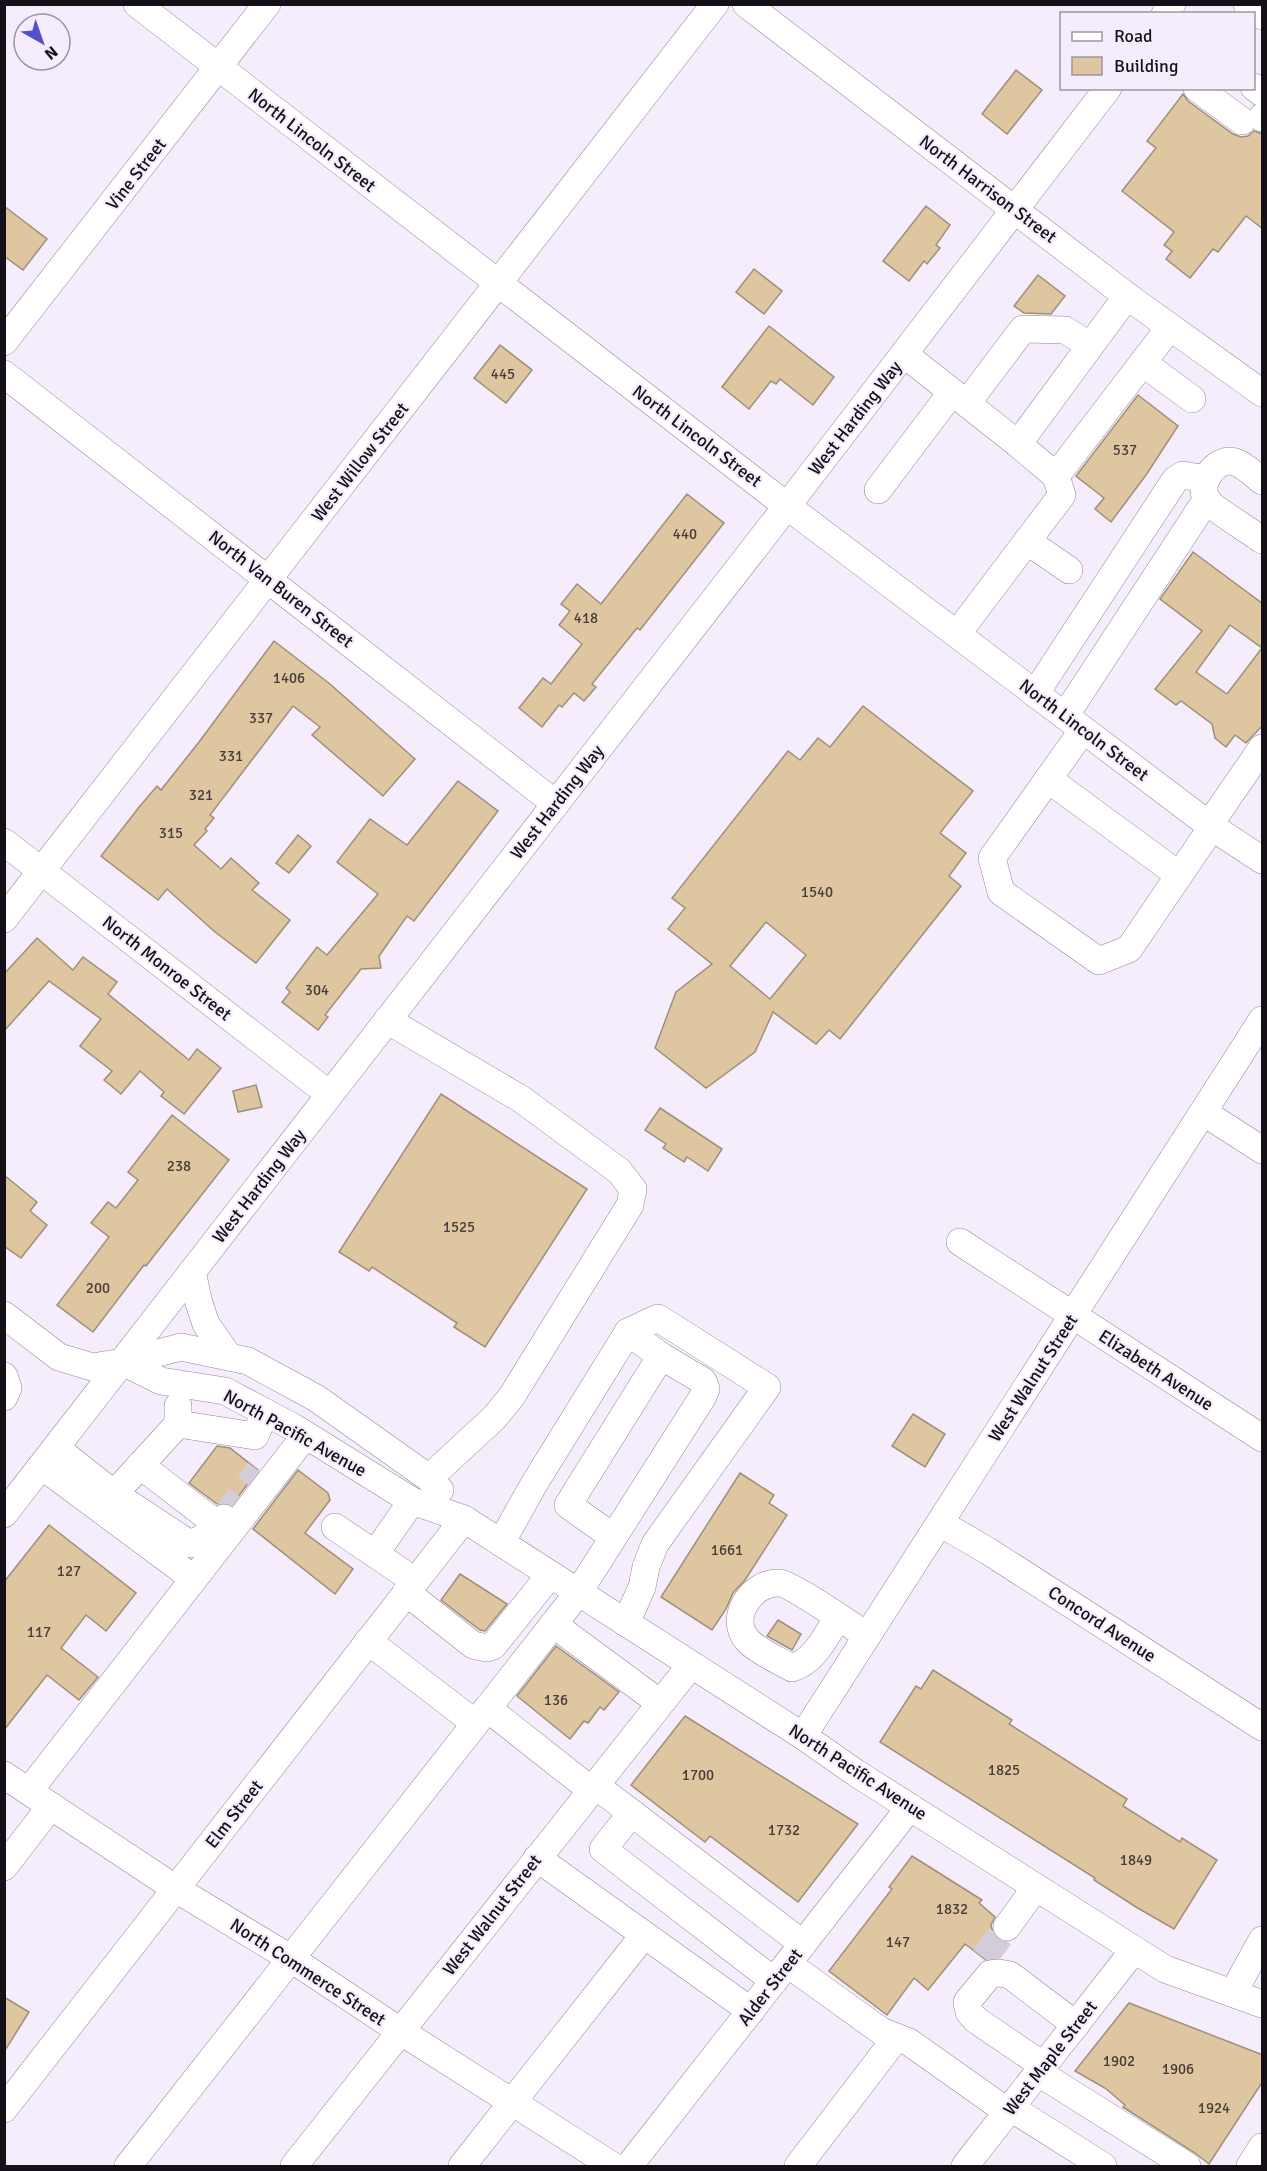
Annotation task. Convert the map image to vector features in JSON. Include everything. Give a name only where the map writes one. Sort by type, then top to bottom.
[{"type":"street","name":"North Lincoln Street","points":[[137,4],[498,284],[1035,694],[1210,826],[1263,860]]},
{"type":"street","name":"Vine Street","points":[[4,342],[267,4]]},
{"type":"street","name":"West Willow Street","points":[[4,919],[715,4]]},
{"type":"street","name":"North Harrison Street","points":[[746,4],[1127,296],[1263,393]]},
{"type":"street","points":[[1247,4],[1263,16]]},
{"type":"street","name":"West Harding Way","points":[[6,1508],[49,1457],[788,506],[1106,90]]},
{"type":"street","points":[[1201,90],[1256,119]]},
{"type":"street","points":[[1018,444],[1127,296]]},
{"type":"street","points":[[1056,476],[1170,327]]},
{"type":"street","points":[[878,490],[1023,329],[1065,330],[1089,345]]},
{"type":"street","points":[[904,354],[1056,476],[1062,495],[957,634]]},
{"type":"street","points":[[1143,363],[1192,399]]},
{"type":"street","name":"North Van Buren Street","points":[[4,374],[556,804]]},
{"type":"street","points":[[1263,481],[1235,461],[1222,462],[1201,507],[1074,723],[1048,779],[992,858],[1001,892],[1099,961],[1129,949],[1263,748]]},
{"type":"street","points":[[1035,694],[1175,480],[1183,475],[1207,491],[1263,540]]},
{"type":"street","points":[[1027,541],[1069,570]]},
{"type":"street","points":[[1048,779],[1179,875]]},
{"type":"street","name":"North Monroe Street","points":[[4,842],[329,1094]]},
{"type":"street","points":[[387,1020],[520,1099],[619,1171],[633,1189],[630,1205],[512,1396],[495,1418],[429,1478]]},
{"type":"street","name":"West Walnut Street","points":[[803,1736],[1263,1020]]},
{"type":"street","points":[[1203,1112],[1263,1150]]},
{"type":"street","name":"Elizabeth Avenue","points":[[960,1242],[1263,1438]]},
{"type":"street","points":[[192,1272],[206,1324],[229,1357]]},
{"type":"street","points":[[4,1315],[59,1357],[92,1367],[123,1362]]},
{"type":"street","points":[[501,1543],[534,1484],[628,1332],[658,1318],[767,1387],[655,1544],[646,1567],[642,1587],[626,1623]]},
{"type":"street","points":[[128,2166],[578,1593],[706,1389],[703,1381],[661,1356],[628,1332]]},
{"type":"street","name":"North Pacific Avenue","points":[[123,1362],[181,1347],[248,1361],[316,1398],[429,1478],[464,1519]]},
{"type":"street","points":[[568,1505],[661,1356]]},
{"type":"street","name":"North Pacific Avenue","points":[[123,1362],[161,1381],[225,1391],[268,1446],[306,1436],[412,1501],[464,1519],[803,1736],[856,1773],[1165,1969],[1263,2004]]},
{"type":"street","points":[[4,1377],[8,1388],[4,1397]]},
{"type":"street","points":[[114,1494],[178,1424],[179,1384]]},
{"type":"street","points":[[178,1424],[268,1446],[306,1436]]},
{"type":"street","points":[[29,1791],[194,1579],[268,1446]]},
{"type":"street","points":[[49,1457],[114,1494],[190,1544],[198,1541],[221,1522],[140,1465]]},
{"type":"street","points":[[49,1457],[194,1579]]},
{"type":"street","points":[[534,1484],[613,1537]]},
{"type":"street","points":[[375,1554],[412,1501]]},
{"type":"street","name":"Elm Street","points":[[4,2109],[464,1519]]},
{"type":"street","name":"Concord Avenue","points":[[940,1523],[988,1551],[1263,1727]]},
{"type":"street","points":[[335,1527],[375,1554],[473,1645],[487,1648],[493,1646],[550,1575]]},
{"type":"street","points":[[838,1617],[810,1658],[802,1665],[792,1668],[749,1641],[742,1630],[740,1616],[753,1592],[766,1584],[783,1583],[838,1617],[867,1636]]},
{"type":"street","points":[[553,1624],[660,1703]]},
{"type":"street","points":[[368,1641],[632,1813],[788,1963]]},
{"type":"street","name":"West Walnut Street","points":[[294,2166],[691,1665]]},
{"type":"street","name":"North Commerce Street","points":[[4,1775],[176,1888],[291,1958],[511,2103],[613,2166]]},
{"type":"street","points":[[4,1867],[51,1806]]},
{"type":"street","name":"Alder Street","points":[[629,2166],[910,1807]]},
{"type":"street","points":[[632,1813],[603,1849],[788,1963],[881,2031],[909,2042],[1010,2110],[1103,2166]]},
{"type":"street","points":[[537,1858],[751,2011]]},
{"type":"street","points":[[1007,1927],[1036,1887]]},
{"type":"street","points":[[462,2166],[644,1935]]},
{"type":"street","points":[[1233,1994],[1263,1940]]},
{"type":"street","name":"West Maple Street","points":[[965,2166],[1134,1950]]},
{"type":"street","points":[[1076,2025],[1010,1975],[999,1973],[987,1966],[967,2002],[969,2012],[976,2020],[1041,2069],[1187,2166]]},
{"type":"street","points":[[798,2166],[896,2038]]},
{"type":"building","points":[[1016,70],[1042,90],[1007,134],[982,114]]},
{"type":"building","points":[[1183,94],[1188,101],[1233,134],[1241,137],[1248,136],[1254,131],[1263,134],[1263,229],[1246,216],[1218,252],[1213,249],[1190,278],[1166,259],[1172,251],[1164,245],[1174,232],[1122,191],[1156,148],[1147,141]]},
{"type":"building","points":[[4,206],[47,239],[23,270],[4,256]]},
{"type":"building","points":[[926,206],[950,225],[936,245],[940,248],[927,264],[924,261],[909,281],[883,261]]},
{"type":"building","points":[[754,269],[782,291],[764,314],[736,292]]},
{"type":"building","points":[[1038,275],[1065,296],[1051,314],[1024,313],[1014,306]]},
{"type":"building","points":[[769,326],[834,377],[813,405],[780,379],[776,384],[771,381],[749,409],[722,387]]},
{"type":"building","points":[[500,345],[532,370],[506,403],[474,378]]},
{"type":"building","points":[[1138,395],[1178,426],[1146,475],[1111,522],[1095,509],[1104,498],[1076,476]]},
{"type":"building","points":[[687,494],[724,523],[640,630],[637,628],[592,684],[596,687],[584,701],[574,693],[562,707],[559,705],[542,727],[519,708],[543,678],[551,684],[582,644],[559,625],[570,611],[561,604],[577,584],[601,604]]},
{"type":"building","points":[[1193,552],[1263,604],[1263,725],[1246,743],[1235,735],[1226,747],[1215,738],[1212,724],[1181,701],[1176,705],[1155,689],[1202,631],[1160,599]],"holes":[[[1230,625],[1262,648],[1227,694],[1196,672]]]},
{"type":"building","points":[[274,641],[330,684],[415,759],[383,796],[312,735],[320,727],[293,706],[210,815],[214,818],[205,829],[207,831],[194,845],[221,869],[231,858],[259,883],[252,890],[290,920],[256,963],[215,932],[167,889],[158,900],[101,856],[157,786],[161,790]]},
{"type":"building","points":[[863,706],[973,791],[940,833],[966,853],[949,876],[961,886],[840,1039],[829,1030],[816,1044],[773,1012],[755,1052],[706,1088],[655,1048],[676,992],[712,964],[668,929],[685,908],[672,898],[788,751],[800,760],[818,738],[830,747]],"holes":[[[766,922],[806,955],[770,999],[730,966]]]},
{"type":"building","points":[[458,781],[498,811],[414,921],[407,916],[379,956],[381,968],[361,969],[325,1015],[328,1017],[318,1030],[282,1002],[290,992],[286,988],[317,947],[327,955],[378,894],[337,862],[370,819],[407,845]]},
{"type":"building","points":[[298,835],[311,846],[289,873],[276,863]]},
{"type":"building","points":[[37,938],[73,970],[83,957],[117,982],[108,994],[189,1060],[197,1049],[221,1068],[184,1114],[161,1096],[164,1092],[140,1071],[121,1094],[104,1080],[112,1071],[80,1046],[101,1019],[49,981],[4,1031],[4,974]]},
{"type":"building","points":[[256,1085],[262,1107],[238,1112],[233,1091]]},
{"type":"building","points":[[441,1094],[587,1189],[485,1347],[454,1327],[457,1323],[372,1267],[369,1271],[339,1252]]},
{"type":"building","points":[[660,1108],[722,1149],[708,1171],[687,1157],[684,1162],[663,1148],[666,1144],[645,1130]]},
{"type":"building","points":[[172,1115],[229,1160],[93,1332],[57,1305],[109,1237],[91,1223],[108,1202],[116,1208],[138,1180],[128,1172]]},
{"type":"building","points":[[4,1175],[37,1202],[30,1211],[47,1225],[21,1258],[4,1246]]},
{"type":"building","points":[[913,1414],[945,1434],[925,1467],[892,1446]]},
{"type":"building","points":[[217,1446],[230,1448],[258,1470],[232,1505],[226,1502],[217,1504],[189,1483]]},
{"type":"building","points":[[298,1470],[328,1493],[330,1500],[305,1533],[353,1569],[335,1594],[253,1529]]},
{"type":"building","points":[[740,1473],[774,1495],[769,1503],[787,1515],[745,1580],[733,1593],[726,1609],[712,1630],[661,1597]]},
{"type":"building","points":[[49,1525],[136,1593],[106,1631],[86,1615],[61,1648],[98,1677],[79,1700],[47,1675],[4,1730],[4,1582]]},
{"type":"building","points":[[460,1574],[507,1604],[485,1631],[480,1630],[441,1600]]},
{"type":"building","points":[[778,1620],[801,1634],[792,1650],[767,1636]]},
{"type":"building","points":[[556,1646],[619,1692],[604,1710],[600,1707],[588,1723],[584,1721],[570,1739],[517,1696]]},
{"type":"building","points":[[933,1670],[1012,1720],[1009,1724],[1127,1799],[1123,1806],[1180,1842],[1182,1838],[1217,1860],[1174,1929],[1136,1907],[1094,1880],[1095,1878],[880,1742],[916,1686],[921,1689]]},
{"type":"building","points":[[685,1716],[858,1824],[798,1902],[710,1836],[705,1842],[631,1785]]},
{"type":"building","points":[[912,1856],[982,1900],[979,1903],[995,1917],[991,1925],[993,1934],[1005,1943],[993,1958],[986,1960],[965,1944],[928,1990],[914,1978],[887,2015],[829,1971],[892,1889],[889,1887]]},
{"type":"building","points":[[4,1997],[29,2012],[4,2052]]},
{"type":"building","points":[[1129,2003],[1263,2055],[1263,2081],[1209,2164],[1123,2107],[1125,2105],[1105,2088],[1075,2071]]},
{"type":"tunnel","points":[[224,1518],[259,1471]]},
{"type":"tunnel","points":[[984,1958],[1007,1927]]}]
